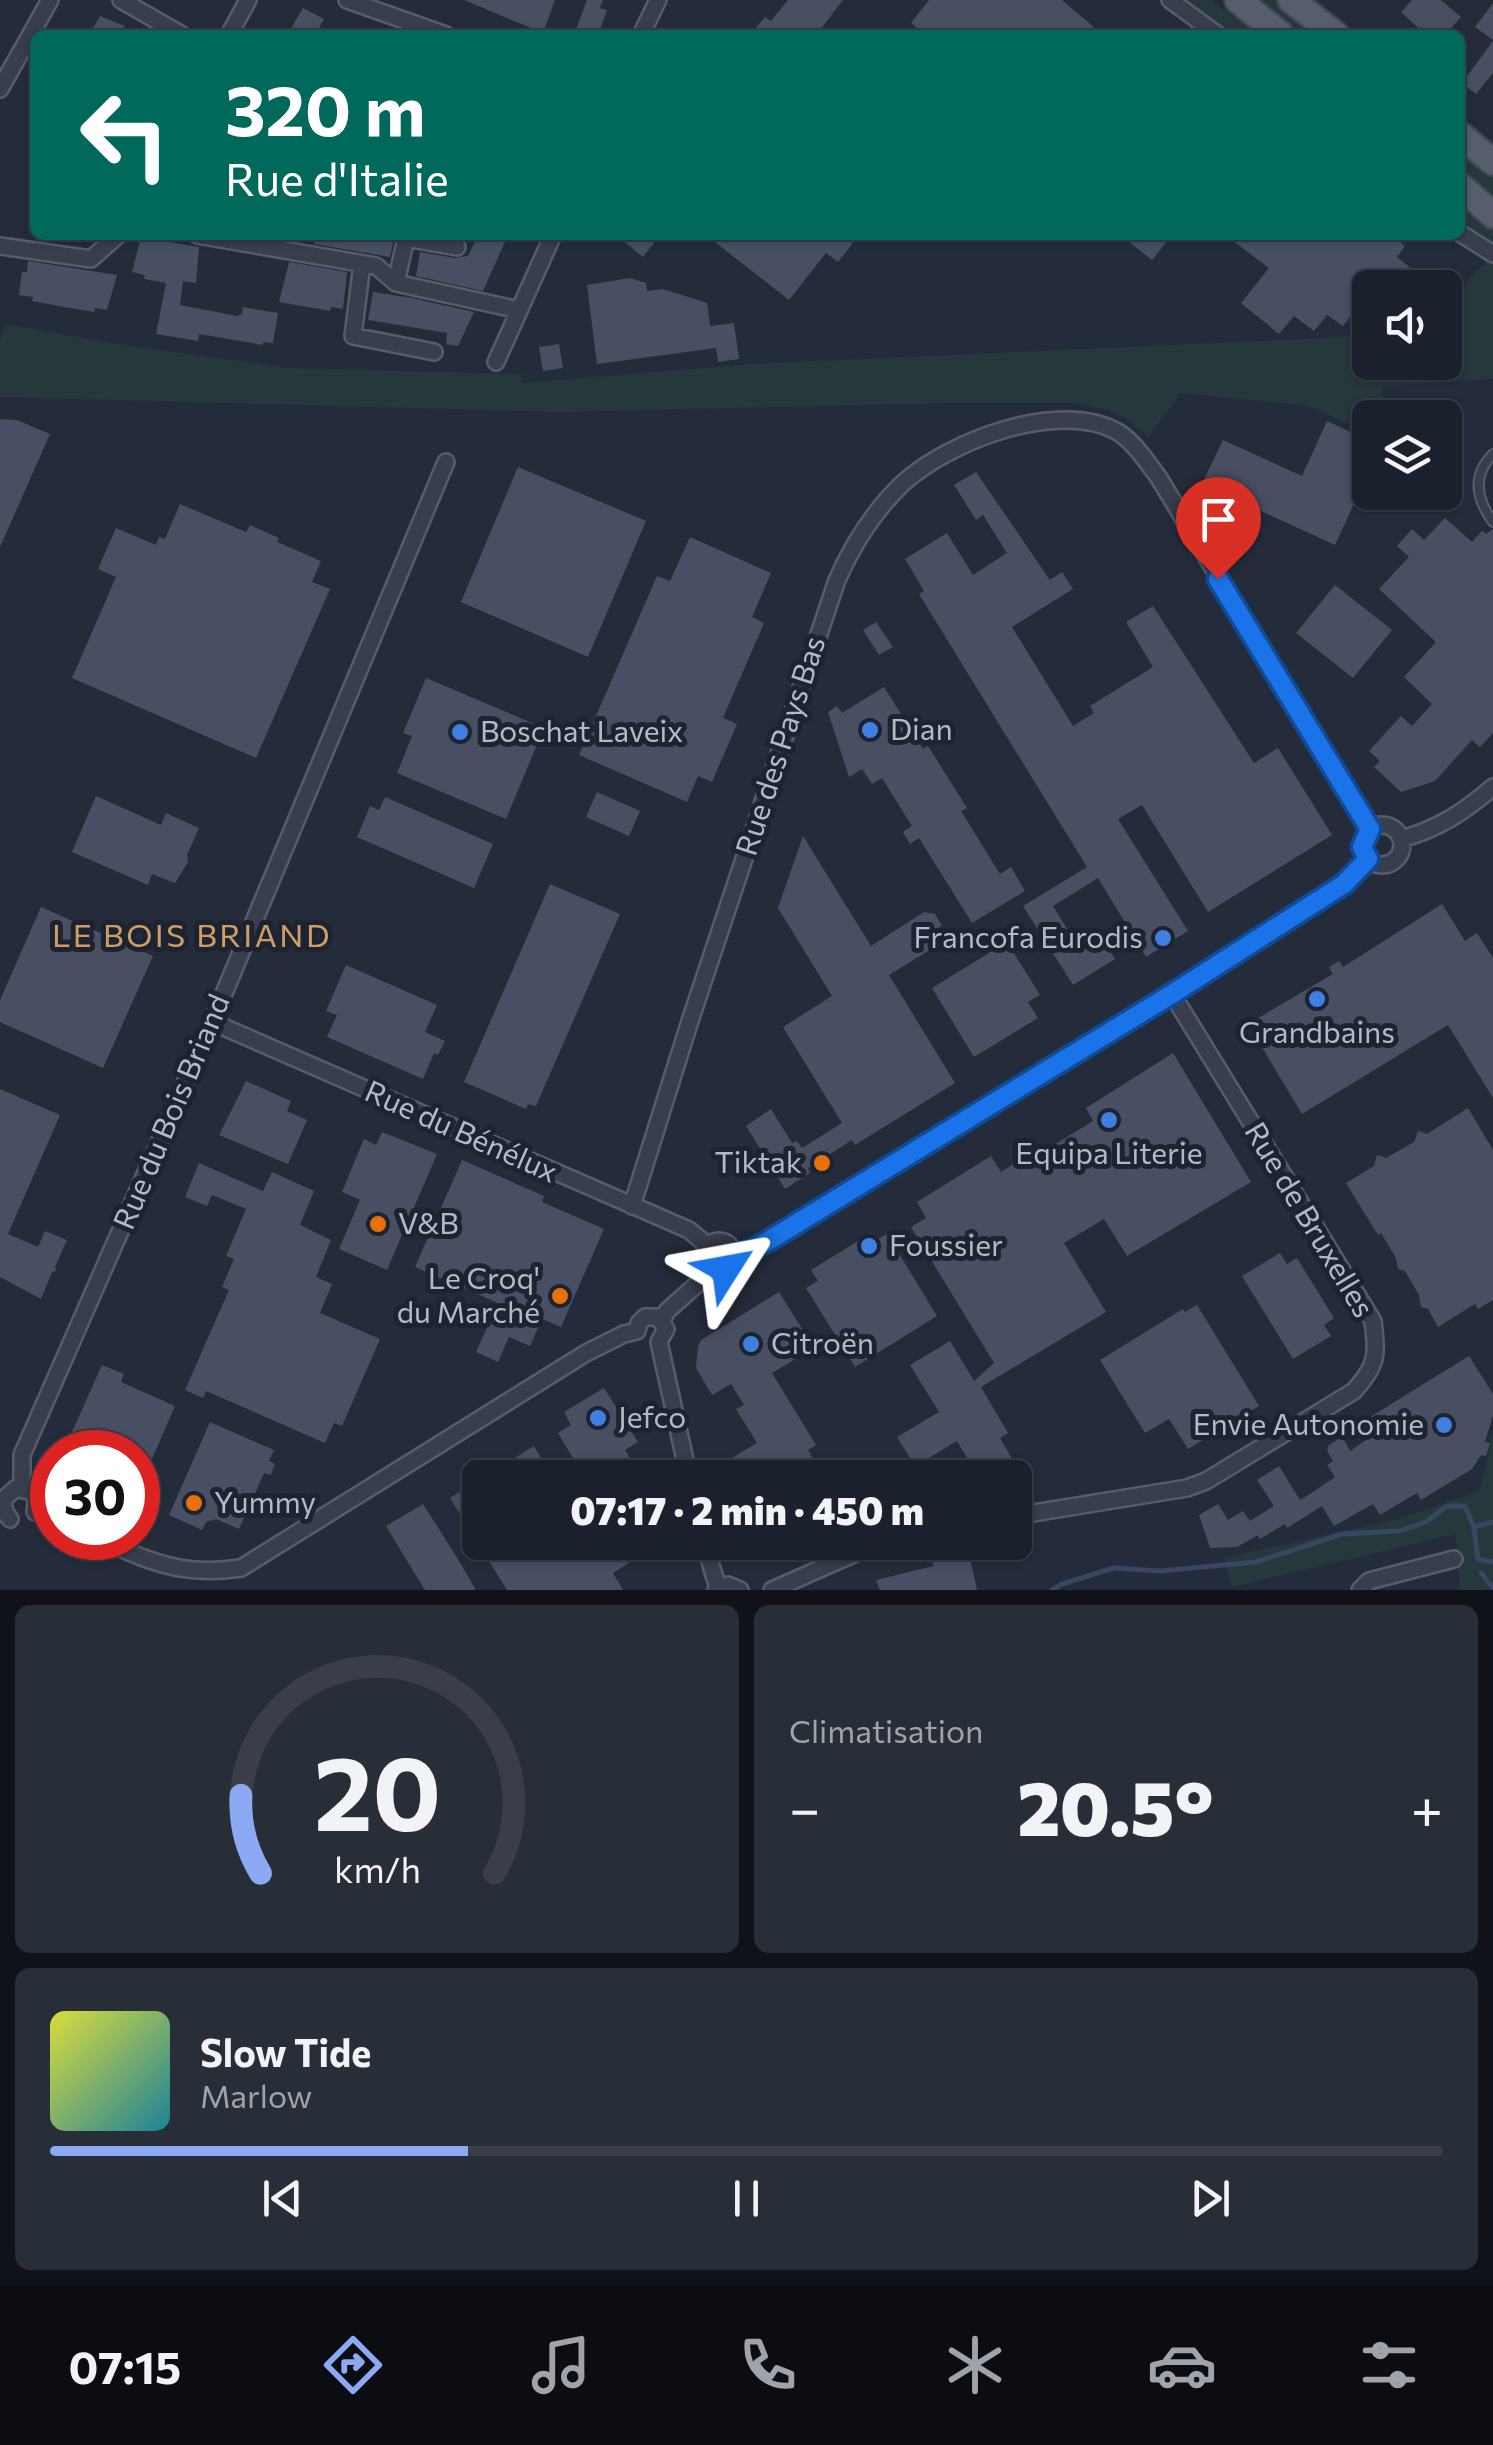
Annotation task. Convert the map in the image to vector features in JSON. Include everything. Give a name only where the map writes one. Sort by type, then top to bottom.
[{"type":"main road","points":[[1238,0],[1275,30]]},
{"type":"main road","points":[[1291,0],[1330,30]]},
{"type":"main road","points":[[1465,139],[1493,162]]},
{"type":"main road","points":[[1465,190],[1493,215]]},
{"type":"street","points":[[33,30],[50,0]]},
{"type":"street","points":[[121,0],[173,30]]},
{"type":"street","points":[[232,30],[248,0]]},
{"type":"street","points":[[347,0],[432,30]]},
{"type":"street","points":[[643,30],[658,0]]},
{"type":"street","points":[[1170,0],[1211,30]]},
{"type":"street","points":[[0,90],[30,36]]},
{"type":"street","points":[[1465,236],[1493,254]]},
{"type":"street","points":[[0,246],[92,259],[113,240]]},
{"type":"street","points":[[225,240],[376,266],[396,283],[520,310]]},
{"type":"street","points":[[396,283],[406,240]]},
{"type":"street","points":[[417,240],[457,247]]},
{"type":"street","points":[[496,362],[551,240]]},
{"type":"street","points":[[362,264],[353,336],[434,352]]},
{"type":"street","name":"Rue des Pays Bas","points":[[632,1206],[837,580],[852,547],[902,484],[952,450],[1012,428],[1080,421],[1119,433],[1145,458],[1370,829]]},
{"type":"street","name":"Rue du Bois Briand","points":[[22,1487],[22,1456],[212,1022],[446,462]]},
{"type":"street","points":[[1401,839],[1430,832],[1493,787]]},
{"type":"street","points":[[1388,826],[1401,839],[1400,852],[1392,862],[1380,865],[1368,859],[1362,847],[1370,829],[1388,826]]},
{"type":"street","points":[[734,1254],[768,1241],[1172,994],[1344,884],[1368,859]]},
{"type":"street","name":"Rue de Bruxelles","points":[[1032,1513],[1188,1488],[1206,1481],[1354,1391],[1372,1371],[1376,1346],[1373,1320],[1172,994]]},
{"type":"street","name":"Rue du Bénélux","points":[[212,1022],[689,1230],[708,1246]]},
{"type":"street","points":[[721,1241],[734,1254],[730,1267],[722,1271],[713,1270],[704,1259],[708,1246],[721,1241]]},
{"type":"street","points":[[685,1460],[659,1342],[665,1334],[662,1320],[713,1270]]},
{"type":"street","points":[[659,1342],[644,1342],[637,1331],[645,1317],[662,1320]]},
{"type":"street","points":[[153,1560],[182,1571],[240,1568],[586,1353],[637,1331]]},
{"type":"street","points":[[30,1493],[22,1487],[10,1490],[3,1500],[5,1522],[23,1521],[30,1516]]},
{"type":"street","points":[[1360,1590],[1369,1581],[1454,1559]]},
{"type":"street","points":[[708,1560],[717,1589],[728,1584],[740,1590]]},
{"type":"street","points":[[772,1590],[841,1560]]},
{"type":"lane","points":[[1493,454],[1478,480],[1479,502],[1493,522]]},
{"type":"shaded area","points":[[1179,0],[1211,0],[1250,30],[1218,30]]},
{"type":"shaded area","points":[[1252,0],[1276,0],[1315,30],[1289,30]]},
{"type":"shaded area","points":[[1465,150],[1493,173],[1493,203],[1465,178]]},
{"type":"shaded area","points":[[1465,204],[1493,228],[1493,249],[1465,226]]},
{"type":"shaded area","points":[[1493,253],[1493,379],[1382,386],[1382,400],[1352,400],[1352,425],[1308,406],[1181,393],[1148,437],[1128,419],[1105,409],[1074,403],[560,412],[0,397],[0,339],[6,324],[289,368],[522,374],[522,383],[753,364],[1352,337],[1352,380],[1462,380],[1462,289]]},
{"type":"shaded area","points":[[1493,1432],[1493,1590],[1460,1590],[1456,1534],[1232,1587],[1224,1558],[1394,1520],[1480,1491]]},
{"type":"building","points":[[464,0],[555,0],[544,30]]},
{"type":"building","points":[[587,0],[603,0],[600,8],[607,10],[600,30],[576,30]]},
{"type":"building","points":[[788,0],[843,0],[820,30],[754,30],[765,17],[771,21]]},
{"type":"building","points":[[929,0],[1062,0],[1097,30],[919,30],[911,23]]},
{"type":"building","points":[[1412,0],[1441,0],[1461,17],[1449,30],[1421,30],[1401,12]]},
{"type":"building","points":[[1493,3],[1493,40],[1475,27]]},
{"type":"building","points":[[303,8],[324,19],[318,30],[290,30]]},
{"type":"building","points":[[100,16],[125,26],[123,30],[92,30]]},
{"type":"building","points":[[1493,41],[1493,73],[1476,94],[1465,85],[1465,79]]},
{"type":"building","points":[[140,240],[199,247],[196,283],[183,281],[180,305],[237,316],[242,314],[243,307],[278,313],[273,343],[263,345],[199,334],[198,341],[156,334],[166,283],[132,272]]},
{"type":"building","points":[[314,240],[394,240],[390,257],[314,244]]},
{"type":"building","points":[[476,240],[506,240],[483,291],[416,276],[420,252],[455,258],[468,256]]},
{"type":"building","points":[[622,240],[656,240],[643,257]]},
{"type":"building","points":[[712,240],[855,240],[838,262],[826,253],[789,300]]},
{"type":"building","points":[[1126,240],[1168,240],[1152,260]]},
{"type":"building","points":[[1232,240],[1398,240],[1405,246],[1397,257],[1413,270],[1352,270],[1352,315],[1343,326],[1327,315],[1314,331],[1294,316],[1279,334],[1241,303],[1269,268]]},
{"type":"building","points":[[28,261],[117,275],[107,310],[95,308],[94,312],[19,295]]},
{"type":"building","points":[[289,262],[347,272],[343,309],[331,307],[330,311],[279,302]]},
{"type":"building","points":[[630,278],[646,283],[647,291],[663,289],[707,303],[710,326],[734,323],[739,359],[718,362],[716,348],[597,364],[587,285]]},
{"type":"building","points":[[373,292],[474,312],[458,346],[446,344],[447,333],[368,320]]},
{"type":"building","points":[[559,344],[563,368],[543,371],[539,347]]},
{"type":"building","points":[[0,419],[17,420],[50,434],[0,547]]},
{"type":"building","points":[[1327,421],[1352,433],[1352,508],[1335,545],[1202,484],[1223,440],[1302,476]]},
{"type":"building","points":[[518,467],[646,521],[588,657],[461,602]]},
{"type":"building","points":[[976,472],[1050,580],[1062,572],[1073,589],[1012,627],[1073,726],[1094,713],[1090,706],[1153,667],[1126,622],[1153,606],[1254,763],[1278,748],[1332,835],[1208,912],[1142,805],[1118,819],[1188,931],[1146,957],[1098,878],[1053,906],[1080,950],[1102,938],[1115,959],[1073,985],[1023,906],[1087,867],[919,594],[924,591],[905,559],[947,533],[973,575],[1007,553],[983,515],[976,520],[954,485]]},
{"type":"building","points":[[180,504],[246,532],[250,525],[321,561],[312,582],[330,589],[256,758],[72,678],[116,577],[98,569],[116,528],[156,545],[159,537],[165,539]]},
{"type":"building","points":[[1445,518],[1472,542],[1482,531],[1486,534],[1493,529],[1493,733],[1480,747],[1472,740],[1435,781],[1401,792],[1374,767],[1380,761],[1369,751],[1401,716],[1412,726],[1432,704],[1404,677],[1436,642],[1379,589],[1409,557],[1397,546],[1412,529],[1424,540]]},
{"type":"building","points":[[690,537],[771,573],[752,617],[764,623],[723,718],[737,724],[712,782],[698,776],[687,802],[579,755],[657,576],[670,581]]},
{"type":"building","points":[[1335,585],[1392,630],[1353,678],[1296,633]]},
{"type":"building","points":[[876,622],[893,647],[879,655],[863,630]]},
{"type":"building","points":[[426,678],[544,728],[506,819],[397,773],[412,736],[403,733]]},
{"type":"building","points":[[884,687],[967,808],[961,811],[1000,874],[1011,867],[1025,891],[972,923],[919,838],[910,844],[903,832],[912,826],[882,778],[872,784],[862,769],[849,777],[828,712],[837,706],[842,713]]},
{"type":"building","points":[[597,792],[640,811],[629,836],[586,817]]},
{"type":"building","points":[[96,796],[161,825],[166,813],[199,828],[187,855],[188,862],[175,883],[152,874],[148,885],[72,852]]},
{"type":"building","points":[[385,797],[493,844],[474,888],[357,837],[370,806],[379,810]]},
{"type":"building","points":[[803,836],[871,946],[924,912],[935,914],[942,926],[931,932],[938,945],[889,975],[955,1083],[855,1145],[852,1140],[808,1168],[810,1173],[785,1189],[746,1126],[771,1109],[792,1143],[797,1141],[802,1148],[842,1123],[783,1027],[832,996],[778,908]]},
{"type":"building","points":[[550,884],[620,914],[536,1106],[528,1104],[526,1109],[464,1082]]},
{"type":"building","points":[[1442,904],[1465,941],[1477,933],[1493,958],[1493,1098],[1448,1025],[1302,1114],[1248,1024],[1333,974],[1329,967],[1339,961],[1343,967]]},
{"type":"building","points":[[41,907],[153,956],[103,1068],[0,1022],[0,1000]]},
{"type":"building","points":[[1007,942],[1040,995],[1028,1002],[1038,1018],[974,1057],[932,988]]},
{"type":"building","points":[[346,965],[437,1005],[425,1032],[445,1041],[438,1055],[434,1053],[423,1079],[327,1037],[337,1015],[326,1011]]},
{"type":"building","points":[[1173,1053],[1251,1182],[1127,1256],[1104,1219],[1064,1243],[1106,1312],[981,1387],[1008,1433],[1000,1438],[1013,1460],[968,1460],[957,1441],[925,1460],[911,1460],[897,1437],[939,1412],[910,1365],[950,1341],[974,1381],[994,1363],[911,1227],[926,1218],[917,1202],[991,1156],[1001,1172],[1015,1163],[1018,1167],[1093,1121],[1086,1108]]},
{"type":"building","points":[[246,1081],[291,1101],[287,1111],[307,1120],[288,1164],[219,1135]]},
{"type":"building","points":[[0,1089],[60,1115],[8,1234],[38,1247],[45,1231],[67,1240],[41,1299],[0,1277]]},
{"type":"building","points":[[1468,1108],[1493,1150],[1493,1300],[1478,1309],[1475,1304],[1438,1327],[1428,1309],[1421,1307],[1419,1295],[1405,1271],[1398,1269],[1381,1233],[1378,1235],[1346,1183],[1374,1166],[1377,1155],[1386,1158],[1414,1142],[1418,1131],[1427,1134]]},
{"type":"building","name":"V&B","points":[[382,1132],[437,1154],[387,1270],[339,1249],[360,1200],[342,1192],[364,1139],[376,1145]]},
{"type":"building","points":[[462,1160],[544,1196],[542,1202],[604,1229],[561,1327],[542,1319],[530,1346],[509,1337],[498,1362],[476,1352],[498,1303],[415,1267]]},
{"type":"building","points":[[199,1163],[263,1191],[272,1172],[314,1191],[300,1225],[331,1240],[316,1277],[332,1284],[320,1313],[380,1339],[342,1426],[334,1423],[325,1443],[206,1391],[203,1398],[185,1390],[229,1290],[222,1287],[234,1259],[226,1256],[246,1209],[212,1195],[207,1206],[185,1197]]},
{"type":"building","points":[[871,1233],[875,1241],[887,1234],[937,1316],[855,1367],[806,1288],[818,1281],[811,1270]]},
{"type":"building","points":[[1280,1253],[1287,1264],[1297,1258],[1334,1318],[1324,1325],[1331,1336],[1293,1359],[1242,1276]]},
{"type":"building","points":[[779,1292],[814,1348],[772,1373],[816,1445],[808,1450],[814,1460],[728,1460],[757,1443],[736,1409],[744,1405],[731,1384],[712,1395],[696,1368],[701,1340]]},
{"type":"building","points":[[1197,1305],[1259,1406],[1188,1449],[1169,1419],[1145,1433],[1100,1360],[1183,1309],[1185,1312]]},
{"type":"building","points":[[1469,1356],[1493,1394],[1493,1415],[1485,1442],[1490,1443],[1486,1456],[1481,1455],[1472,1469],[1421,1500],[1417,1493],[1380,1515],[1373,1504],[1334,1526],[1322,1506],[1260,1539],[1258,1535],[1237,1547],[1210,1548],[1199,1515],[1218,1504],[1228,1520],[1243,1511],[1250,1521],[1274,1506],[1257,1480],[1279,1466],[1300,1500],[1335,1477],[1327,1465],[1333,1461],[1327,1451],[1329,1445],[1344,1440],[1350,1451],[1372,1436],[1366,1425],[1373,1421],[1370,1417]]},
{"type":"building","points":[[102,1365],[124,1374],[121,1382],[175,1406],[160,1440],[160,1430],[73,1430]]},
{"type":"building","points":[[604,1388],[638,1442],[625,1450],[631,1460],[574,1460],[558,1433],[571,1425],[564,1412]]},
{"type":"building","points":[[210,1422],[274,1450],[269,1461],[275,1464],[271,1475],[264,1473],[239,1529],[216,1519],[206,1522],[202,1530],[169,1515]]},
{"type":"building","points":[[534,1446],[542,1460],[512,1460]]},
{"type":"building","points":[[462,1490],[462,1517],[450,1498]]},
{"type":"building","points":[[423,1504],[476,1590],[425,1590],[418,1579],[386,1526]]},
{"type":"building","points":[[488,1560],[634,1560],[613,1573],[623,1590],[507,1590]]},
{"type":"building","points":[[971,1560],[977,1590],[880,1590],[876,1580],[934,1566],[932,1562]]},
{"type":"waterway","points":[[1052,1590],[1114,1568],[1160,1571],[1256,1562],[1342,1534],[1400,1531],[1426,1522],[1447,1506],[1465,1506],[1474,1527],[1493,1522]]},
{"type":"waterway","points":[[1474,1528],[1478,1559],[1493,1562]]},
{"type":"waterway","points":[[1481,1573],[1493,1588]]},
{"type":"place","name":"Dian","points":[[870,730]]},
{"type":"place","name":"Boschat Laveix","points":[[460,732]]},
{"type":"place","name":"Francofa Eurodis","points":[[1163,938]]},
{"type":"place","name":"Grandbains","points":[[1317,999]]},
{"type":"place","name":"Equipa Literie","points":[[1109,1120]]},
{"type":"place","name":"Tiktak","points":[[822,1163]]},
{"type":"place","name":"V&B","points":[[378,1224]]},
{"type":"place","name":"Foussier","points":[[869,1246]]},
{"type":"place","name":"Le Croq' du Marché","points":[[560,1296]]},
{"type":"place","name":"Citroën","points":[[751,1344]]},
{"type":"place","name":"Jefco","points":[[598,1418]]},
{"type":"place","name":"Envie Autonomie","points":[[1444,1425]]},
{"type":"place","name":"Yummy","points":[[194,1503]]},
{"type":"district","name":"LE BOIS BRIAND","points":[[192,936]]},
{"type":"route","points":[[726,1269],[734,1254],[768,1241],[1172,994],[1344,884],[1368,859],[1362,847],[1370,829],[1218,579]]}]
